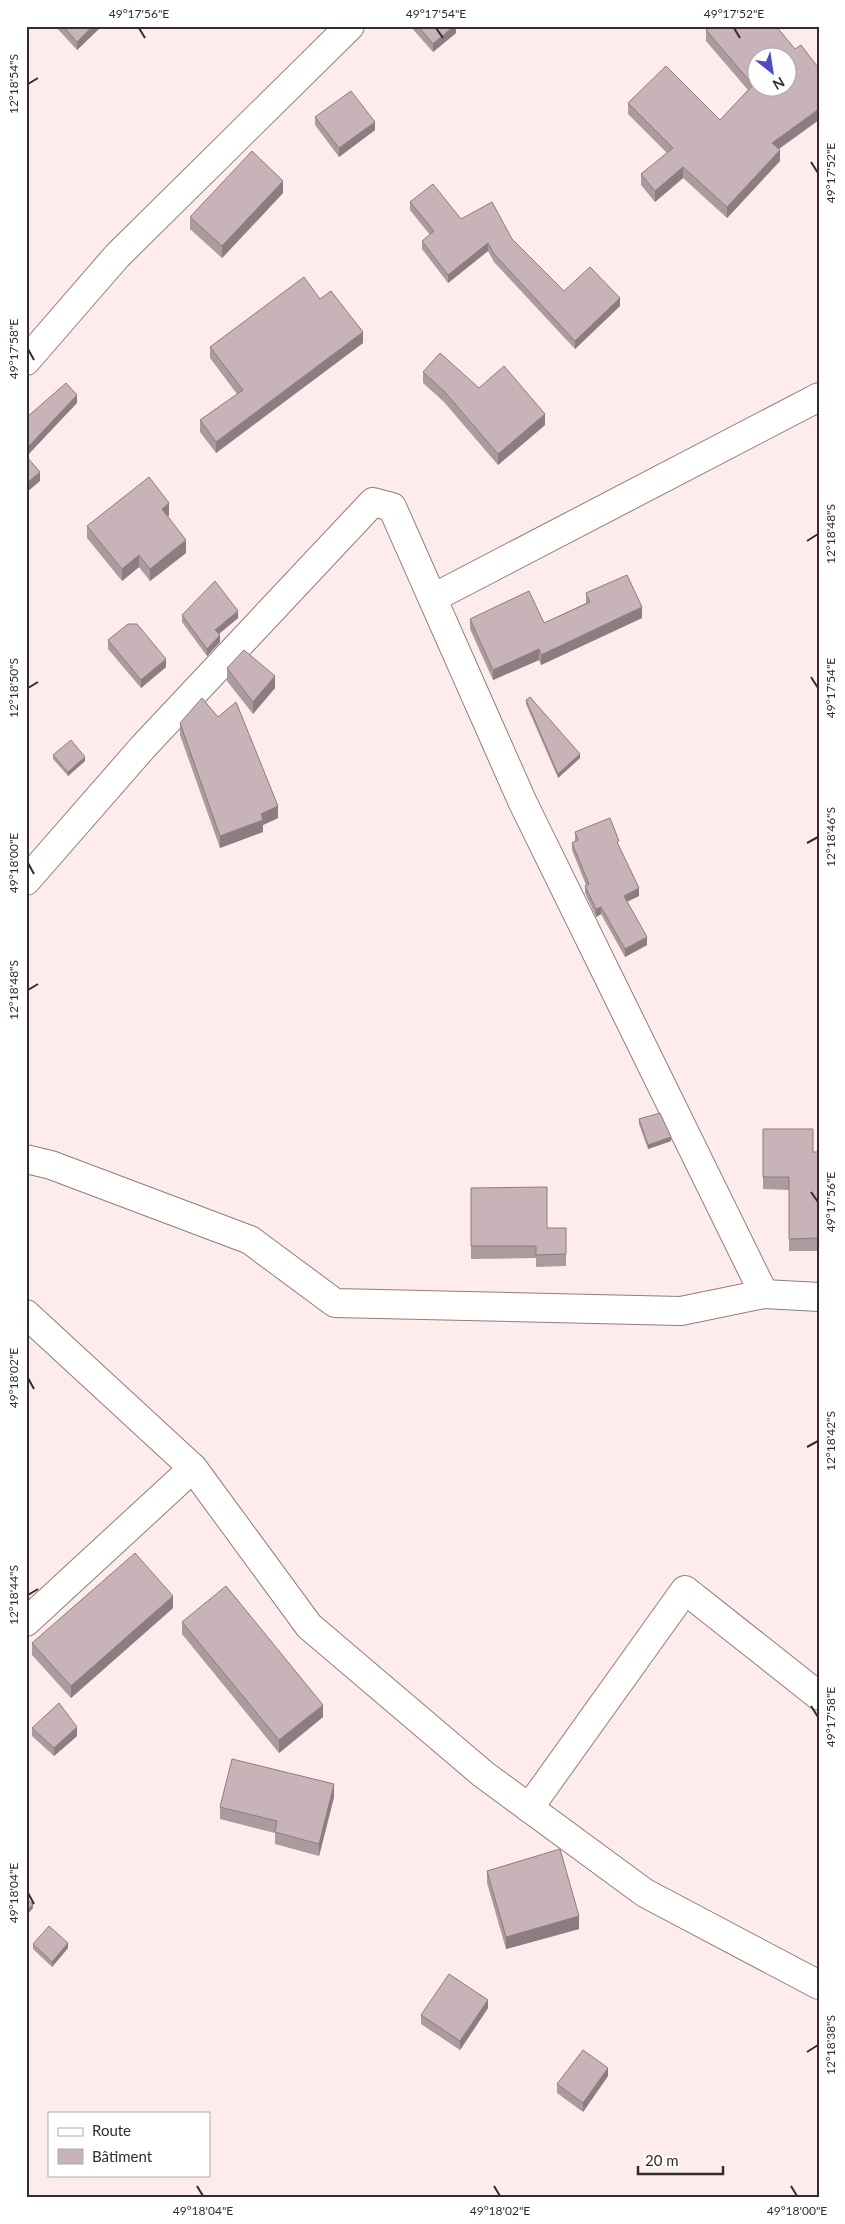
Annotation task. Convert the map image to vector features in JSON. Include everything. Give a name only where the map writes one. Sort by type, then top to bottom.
[{"type":"street","points":[[26,360],[117,256],[350,26]]},
{"type":"street","points":[[433,598],[819,397]]},
{"type":"street","points":[[26,881],[143,747],[373,502],[392,506],[523,803],[764,1294]]},
{"type":"street","points":[[26,1160],[51,1165],[250,1240],[335,1303],[681,1311],[764,1294],[819,1297]]},
{"type":"street","points":[[26,1314],[193,1468],[309,1626],[483,1774],[645,1892],[819,1985]]},
{"type":"street","points":[[26,1622],[193,1468]]},
{"type":"street","points":[[530,1808],[685,1590],[819,1696]]},
{"type":"building","points":[[63,26],[93,26],[77,42]]},
{"type":"building","points":[[418,26],[454,26],[433,44]]},
{"type":"building","points":[[711,26],[776,26],[794,48],[748,48],[748,79],[706,30]]},
{"type":"building","points":[[801,45],[817,66],[819,65],[819,109],[772,143],[780,150],[727,207],[683,167],[655,191],[641,174],[673,148],[628,103],[666,66],[720,120],[748,90],[748,98],[798,98],[796,48]]},
{"type":"building","points":[[351,91],[375,122],[339,148],[315,117]]},
{"type":"building","points":[[252,151],[283,181],[222,246],[190,217]]},
{"type":"building","points":[[433,184],[461,219],[492,202],[512,239],[564,291],[590,267],[620,298],[575,341],[494,254],[488,243],[448,275],[422,241],[434,231],[410,202]]},
{"type":"building","points":[[304,277],[320,299],[331,291],[363,332],[216,442],[200,420],[243,390],[210,347]]},
{"type":"building","points":[[440,353],[479,388],[504,366],[545,414],[498,454],[444,391],[423,372]]},
{"type":"building","points":[[66,383],[77,395],[26,449],[26,418]]},
{"type":"building","points":[[26,456],[40,472],[26,484]]},
{"type":"building","points":[[149,477],[169,503],[162,509],[186,540],[150,569],[139,555],[122,569],[87,526]]},
{"type":"building","points":[[627,575],[642,607],[541,655],[539,649],[493,670],[470,619],[529,591],[544,623],[590,602],[586,593]]},
{"type":"building","points":[[215,581],[238,611],[215,630],[220,635],[207,649],[182,615]]},
{"type":"building","points":[[128,624],[137,624],[166,659],[141,680],[108,640]]},
{"type":"building","points":[[244,650],[275,676],[253,702],[227,668]]},
{"type":"building","points":[[530,697],[580,754],[558,774],[526,700]]},
{"type":"building","points":[[202,698],[218,717],[236,702],[278,806],[261,814],[263,820],[220,836],[180,723]]},
{"type":"building","points":[[71,740],[85,757],[68,772],[53,755]]},
{"type":"building","points":[[610,818],[619,841],[617,842],[639,888],[624,896],[647,937],[625,949],[601,907],[596,909],[585,886],[589,884],[572,843],[578,840],[575,832]]},
{"type":"building","points":[[660,1113],[671,1137],[648,1145],[639,1119]]},
{"type":"building","points":[[763,1129],[813,1129],[813,1152],[819,1152],[819,1238],[789,1239],[789,1177],[763,1177]]},
{"type":"building","points":[[547,1187],[547,1228],[566,1228],[566,1254],[536,1255],[536,1246],[471,1246],[471,1188]]},
{"type":"building","points":[[135,1553],[173,1596],[71,1686],[32,1643]]},
{"type":"building","points":[[226,1586],[323,1705],[279,1740],[182,1622]]},
{"type":"building","points":[[59,1703],[77,1727],[54,1748],[32,1728]]},
{"type":"building","points":[[232,1759],[334,1784],[319,1844],[275,1832],[277,1821],[220,1807]]},
{"type":"building","points":[[560,1849],[579,1916],[506,1937],[487,1871]]},
{"type":"building","points":[[26,1899],[33,1904],[26,1912]]},
{"type":"building","points":[[49,1926],[68,1943],[52,1962],[33,1944]]},
{"type":"building","points":[[449,1974],[488,2000],[460,2041],[421,2015]]},
{"type":"building","points":[[583,2050],[608,2068],[583,2103],[557,2084]]}]
